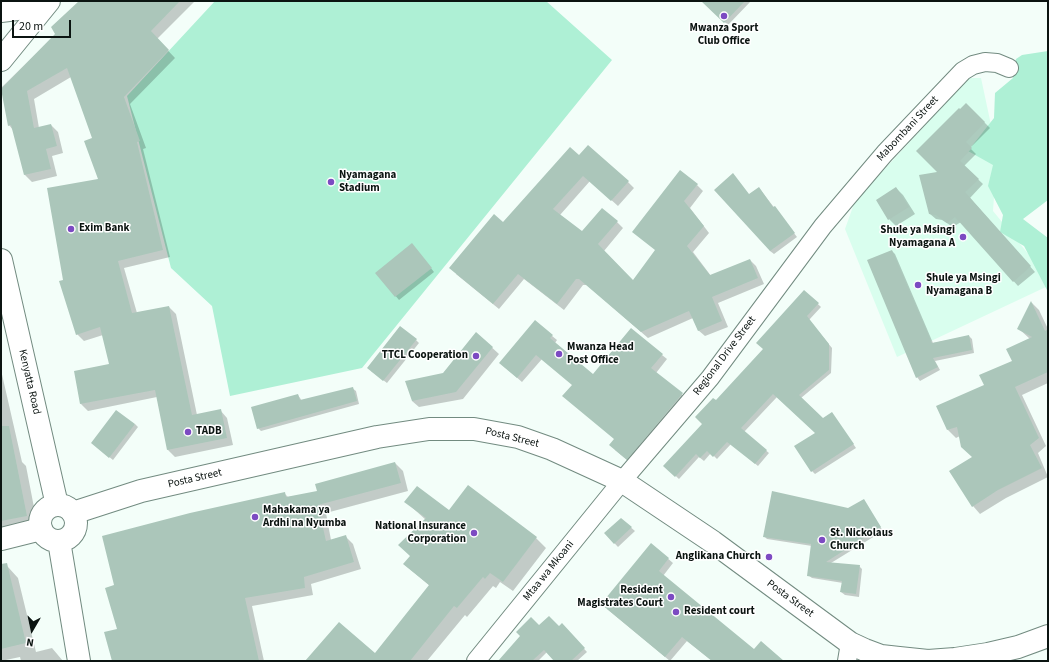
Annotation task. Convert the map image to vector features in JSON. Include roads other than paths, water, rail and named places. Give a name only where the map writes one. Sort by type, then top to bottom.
[{"type":"main road","points":[[1,11],[17,9],[40,1]]},
{"type":"main road","points":[[1,60],[49,1]]},
{"type":"main road","name":"Kenyatta Road","points":[[1,260],[65,509]]},
{"type":"main road","name":"Posta Street","points":[[65,509],[377,437],[429,429],[474,429],[518,437],[552,449],[622,481],[713,542],[848,652],[928,661],[955,659],[988,654],[1018,647],[1048,636]]},
{"type":"main road","points":[[46,509],[65,509],[76,525],[74,531],[65,539],[59,541],[47,537],[41,529],[40,520],[46,509]]},
{"type":"main road","points":[[1,539],[41,529]]},
{"type":"main road","points":[[59,541],[79,661]]},
{"type":"street","name":"Mabombani Street","points":[[823,226],[885,153],[963,71],[973,65],[985,62],[997,63],[1008,68]]},
{"type":"street","name":"Regional Drive Street","points":[[622,481],[710,378],[823,226]]},
{"type":"street","name":"Mtaa wa Mkoani","points":[[476,661],[622,481]]},
{"type":"place","name":"Mwanza Sport Club Office","points":[[724,16]]},
{"type":"place","name":"Nyamagana Stadium","points":[[331,182]]},
{"type":"place","name":"Exim Bank","points":[[71,229]]},
{"type":"place","name":"Shule ya Msingi Nyamagana A","points":[[963,237]]},
{"type":"place","name":"Shule ya Msingi Nyamagana B","points":[[918,285]]},
{"type":"place","name":"Mwanza Head Post Office","points":[[559,354]]},
{"type":"place","name":"TTCL Cooperation","points":[[476,356]]},
{"type":"place","name":"TADB","points":[[188,432]]},
{"type":"place","name":"Mahakama ya Ardhi na Nyumba","points":[[255,517]]},
{"type":"place","name":"National Insurance Corporation","points":[[474,533]]},
{"type":"place","name":"St. Nickolaus Church","points":[[822,540]]},
{"type":"place","name":"Anglikana Church","points":[[769,557]]},
{"type":"place","name":"Resident Magistrates Court","points":[[671,597]]},
{"type":"place","name":"Resident court","points":[[676,612]]}]
